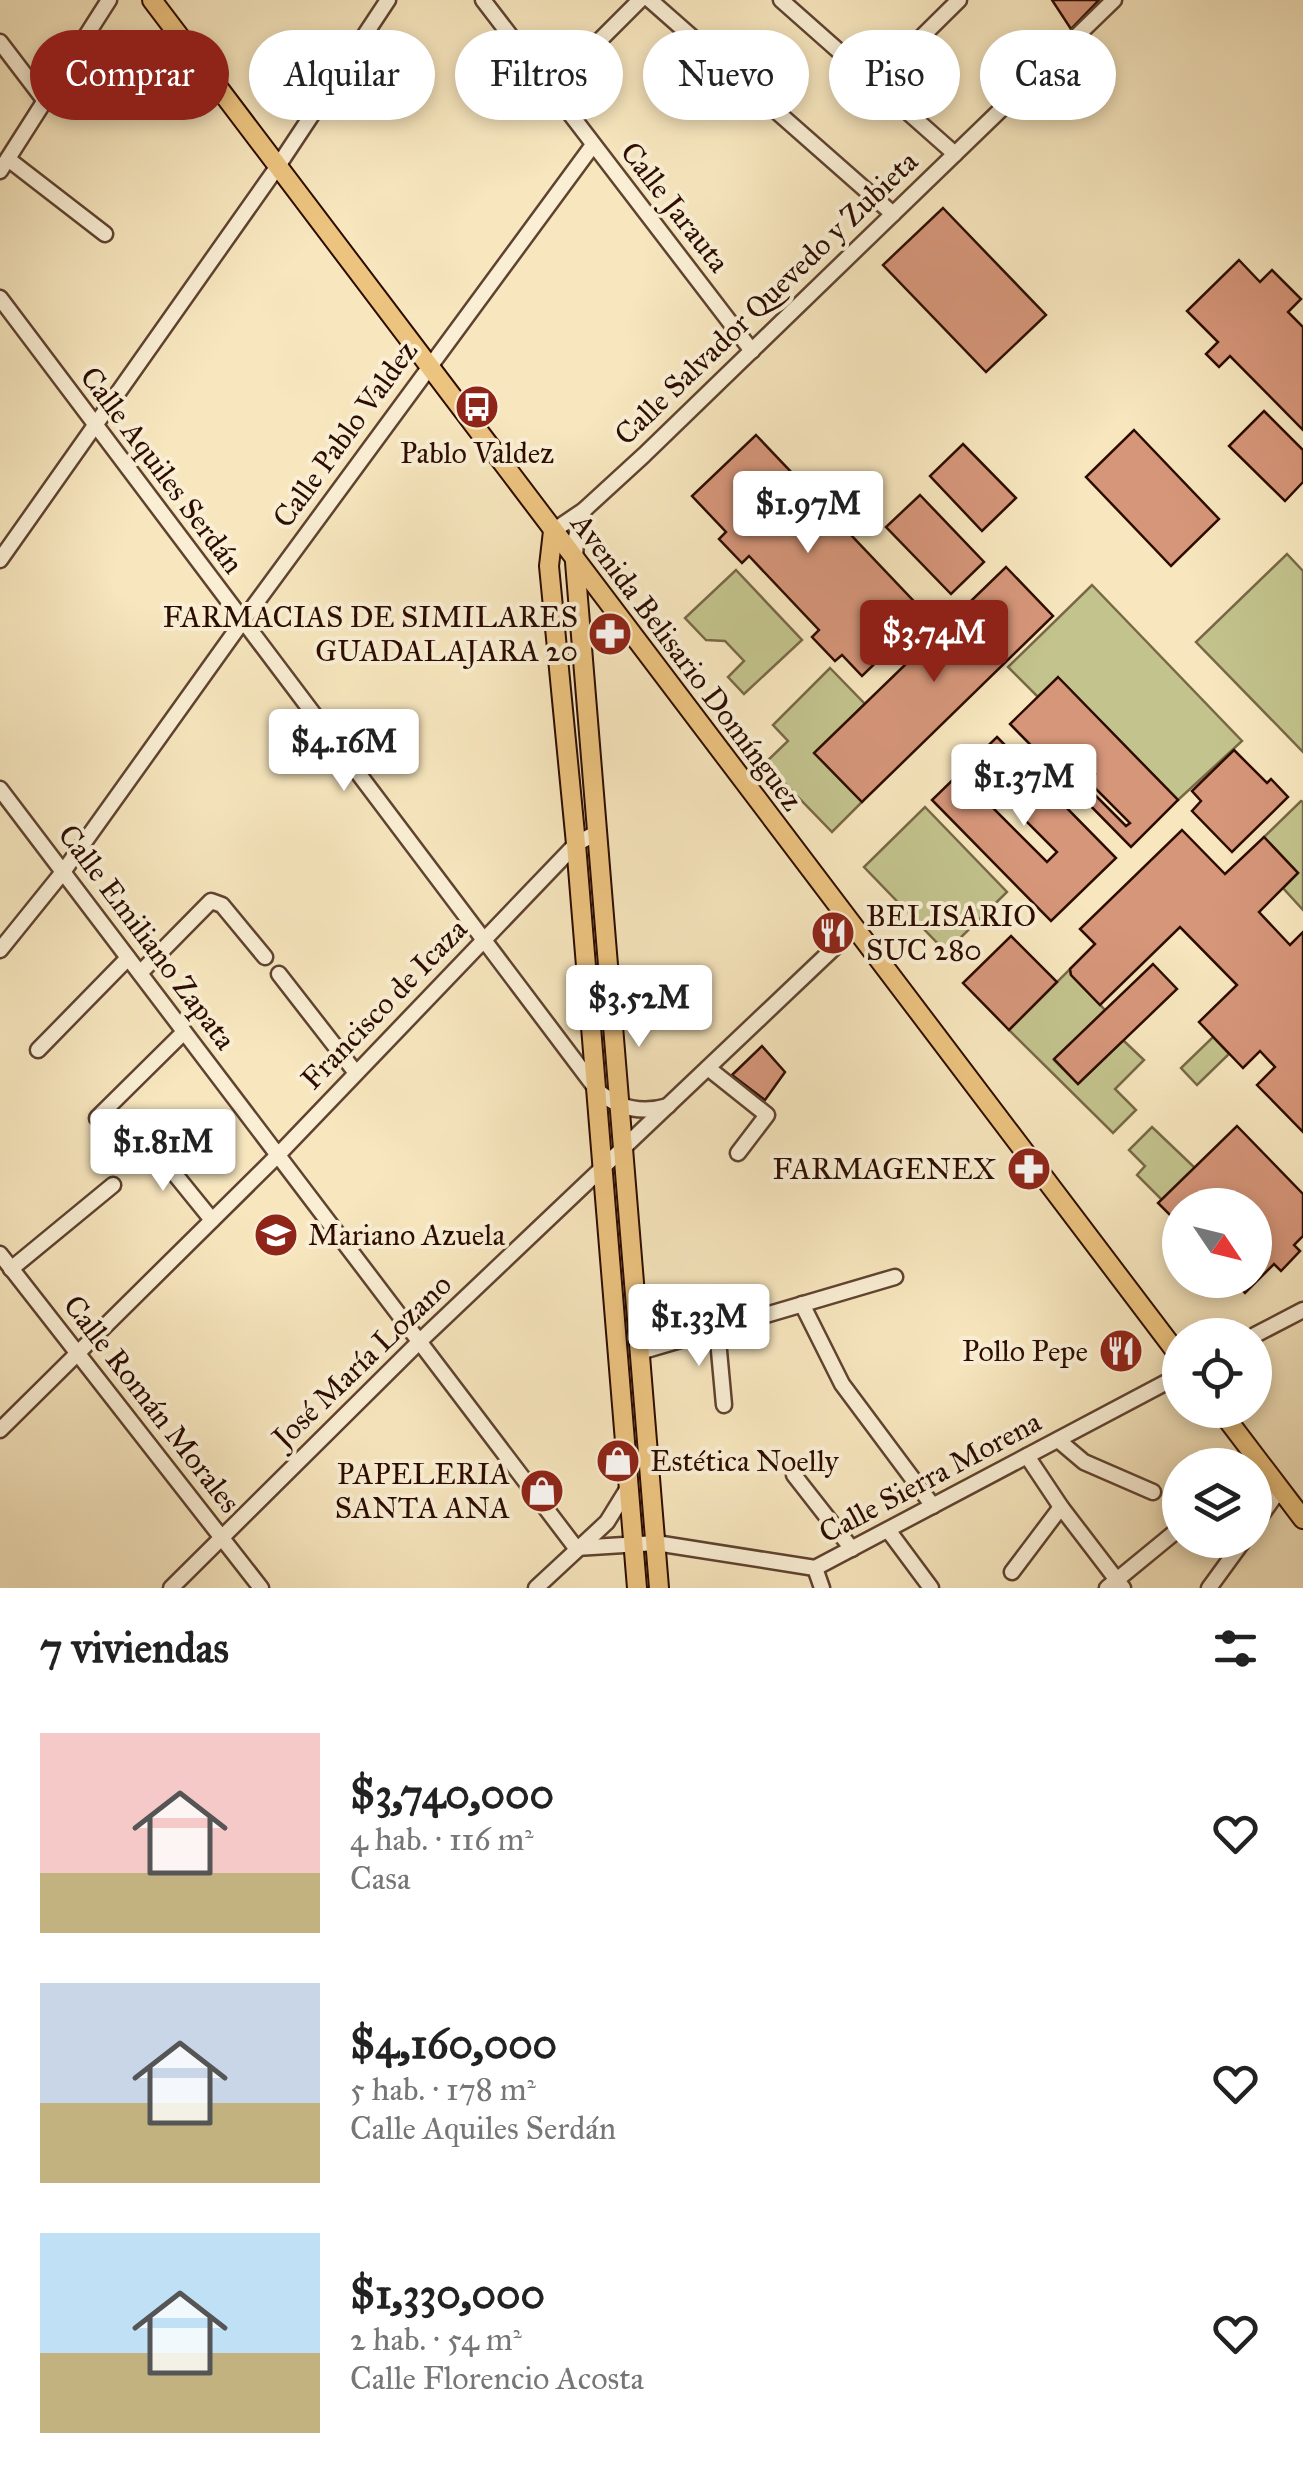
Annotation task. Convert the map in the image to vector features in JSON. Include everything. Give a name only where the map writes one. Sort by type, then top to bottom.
[{"type":"main road","name":"Avenida Belisario Domínguez","points":[[152,0],[1162,1333]]},
{"type":"main road","points":[[553,531],[549,566],[576,844],[637,1588]]},
{"type":"main road","points":[[575,561],[659,1588]]},
{"type":"main road","points":[[1234,1428],[1303,1519]]},
{"type":"street","points":[[90,30],[109,0]]},
{"type":"street","points":[[0,560],[278,166],[388,0]]},
{"type":"street","name":"Calle Jarauta","points":[[483,0],[506,30]]},
{"type":"street","points":[[610,30],[640,0]]},
{"type":"street","points":[[650,0],[893,214]]},
{"type":"street","points":[[781,0],[829,43]]},
{"type":"street","points":[[928,30],[958,0]]},
{"type":"street","name":"Calle Salvador Quevedo y Zubieta","points":[[553,531],[584,510],[752,351],[1114,0]]},
{"type":"street","points":[[0,42],[30,82]]},
{"type":"street","points":[[32,120],[4,165],[105,234]]},
{"type":"street","name":"Calle Jarauta","points":[[574,120],[752,351]]},
{"type":"street","points":[[916,120],[955,154]]},
{"type":"street","name":"Calle Pablo Valdez","points":[[0,950],[63,872],[593,145]]},
{"type":"street","name":"Calle Aquiles Serdán","points":[[0,298],[482,941],[597,1090],[620,1106]]},
{"type":"street","points":[[575,561],[576,537],[584,510]]},
{"type":"street","name":"Calle Emiliano Zapata","points":[[0,788],[576,1548]]},
{"type":"street","name":"Francisco de Icaza","points":[[0,1430],[278,1155],[576,844],[598,832]]},
{"type":"street","points":[[140,973],[212,901],[222,904],[264,957]]},
{"type":"street","name":"José María Lozano","points":[[171,1588],[421,1340],[854,928]]},
{"type":"street","points":[[38,1050],[128,958]]},
{"type":"street","points":[[280,974],[356,1074]]},
{"type":"street","points":[[96,1118],[184,1032]]},
{"type":"street","points":[[708,1068],[768,1115],[738,1154]]},
{"type":"street","points":[[620,1106],[644,1111],[668,1106]]},
{"type":"street","points":[[148,1141],[212,1220]]},
{"type":"street","points":[[11,1269],[113,1185]]},
{"type":"street","name":"Calle Román Morales","points":[[0,1254],[261,1588]]},
{"type":"street","points":[[640,1352],[895,1277]]},
{"type":"street","points":[[802,1304],[842,1384],[933,1506]]},
{"type":"street","points":[[1272,1326],[1303,1310]]},
{"type":"street","points":[[717,1329],[724,1405]]},
{"type":"street","name":"Calle Sierra Morena","points":[[576,1548],[656,1544],[815,1568],[1162,1385]]},
{"type":"street","points":[[1058,1440],[1084,1462],[1152,1492]]},
{"type":"street","points":[[1028,1456],[1115,1586],[1162,1544]]},
{"type":"street","points":[[794,1475],[852,1549]]},
{"type":"street","points":[[536,1588],[607,1522],[628,1487]]},
{"type":"street","points":[[1272,1501],[1280,1490]]},
{"type":"street","points":[[1012,1572],[1061,1508]]},
{"type":"street","points":[[888,1530],[932,1588]]},
{"type":"street","points":[[1209,1588],[1231,1558]]},
{"type":"street","points":[[815,1568],[822,1588]]},
{"type":"green space","points":[[1287,554],[1303,571],[1303,752],[1196,642]]},
{"type":"green space","points":[[736,570],[802,640],[744,694],[728,677],[744,661],[725,641],[706,640],[685,618]]},
{"type":"green space","points":[[1092,585],[1242,741],[1178,800],[1058,678],[1038,697],[1008,667]]},
{"type":"green space","points":[[830,668],[865,704],[815,753],[862,802],[832,832],[765,763],[788,741],[773,725]]},
{"type":"green space","points":[[1301,801],[1303,910],[1283,888],[1298,873],[1264,837]]},
{"type":"green space","points":[[925,807],[1007,892],[946,952],[864,867]]},
{"type":"green space","points":[[1070,969],[1071,975],[1105,1010],[1054,1060],[1078,1084],[1123,1040],[1144,1060],[1115,1089],[1136,1110],[1113,1133],[1009,1030]]},
{"type":"green space","points":[[1213,1037],[1229,1054],[1197,1085],[1181,1068]]},
{"type":"green space","points":[[1152,1127],[1195,1168],[1174,1188],[1162,1188],[1162,1200],[1137,1175],[1145,1166],[1129,1150]]},
{"type":"building","points":[[1052,0],[1099,0],[1071,29]]},
{"type":"building","points":[[943,208],[1046,315],[986,372],[883,265]]},
{"type":"building","points":[[1239,260],[1260,282],[1272,270],[1301,299],[1288,312],[1303,327],[1303,430],[1230,356],[1219,367],[1206,354],[1218,342],[1187,311]]},
{"type":"building","points":[[1264,411],[1303,450],[1303,482],[1285,501],[1229,446]]},
{"type":"building","points":[[1134,430],[1219,519],[1171,566],[1086,477]]},
{"type":"building","points":[[756,435],[926,614],[862,676],[842,655],[835,661],[812,637],[819,630],[749,556],[742,563],[719,539],[726,532],[692,496]]},
{"type":"building","points":[[963,444],[1016,498],[982,531],[930,476]]},
{"type":"building","points":[[920,495],[984,562],[951,594],[886,527]]},
{"type":"building","points":[[1006,567],[1053,616],[862,802],[814,753]]},
{"type":"building","points":[[1058,677],[1178,800],[1131,847],[1010,724]],"holes":[[[1083,763],[1095,774],[1088,781],[1130,823],[1126,826],[1073,773]]]},
{"type":"building","points":[[997,737],[1116,858],[1051,921],[932,800]],"holes":[[[993,788],[1057,852],[1047,862],[983,798]]]},
{"type":"building","points":[[1234,750],[1267,783],[1271,779],[1288,797],[1232,852],[1192,811],[1201,801],[1192,791]]},
{"type":"building","points":[[1182,830],[1225,874],[1264,837],[1298,873],[1259,912],[1290,945],[1303,932],[1303,1132],[1257,1085],[1275,1067],[1260,1051],[1243,1068],[1199,1022],[1237,985],[1180,927],[1100,1005],[1071,975],[1070,969],[1095,944],[1080,929]]},
{"type":"building","points":[[1011,936],[1057,982],[1009,1030],[963,983]]},
{"type":"building","points":[[1153,964],[1177,989],[1078,1084],[1054,1059]]},
{"type":"building","points":[[762,1046],[785,1072],[765,1100],[732,1075]]},
{"type":"building","points":[[1237,1126],[1303,1194],[1303,1236],[1294,1245],[1300,1251],[1281,1271],[1272,1266],[1272,1188],[1173,1188]]},
{"type":"place","name":"Pablo Valdez","points":[[477,407]]},
{"type":"place","name":"FARMACIAS DE SIMILARES GUADALAJARA 20","points":[[610,634]]},
{"type":"place","name":"BELISARIO SUC 280","points":[[833,933]]},
{"type":"place","name":"FARMAGENEX","points":[[1029,1169]]},
{"type":"place","name":"Mariano Azuela","points":[[276,1235]]},
{"type":"place","name":"Pollo Pepe","points":[[1121,1351]]},
{"type":"place","name":"Estética Noelly","points":[[618,1461]]},
{"type":"place","name":"PAPELERIA SANTA ANA","points":[[542,1491]]}]
